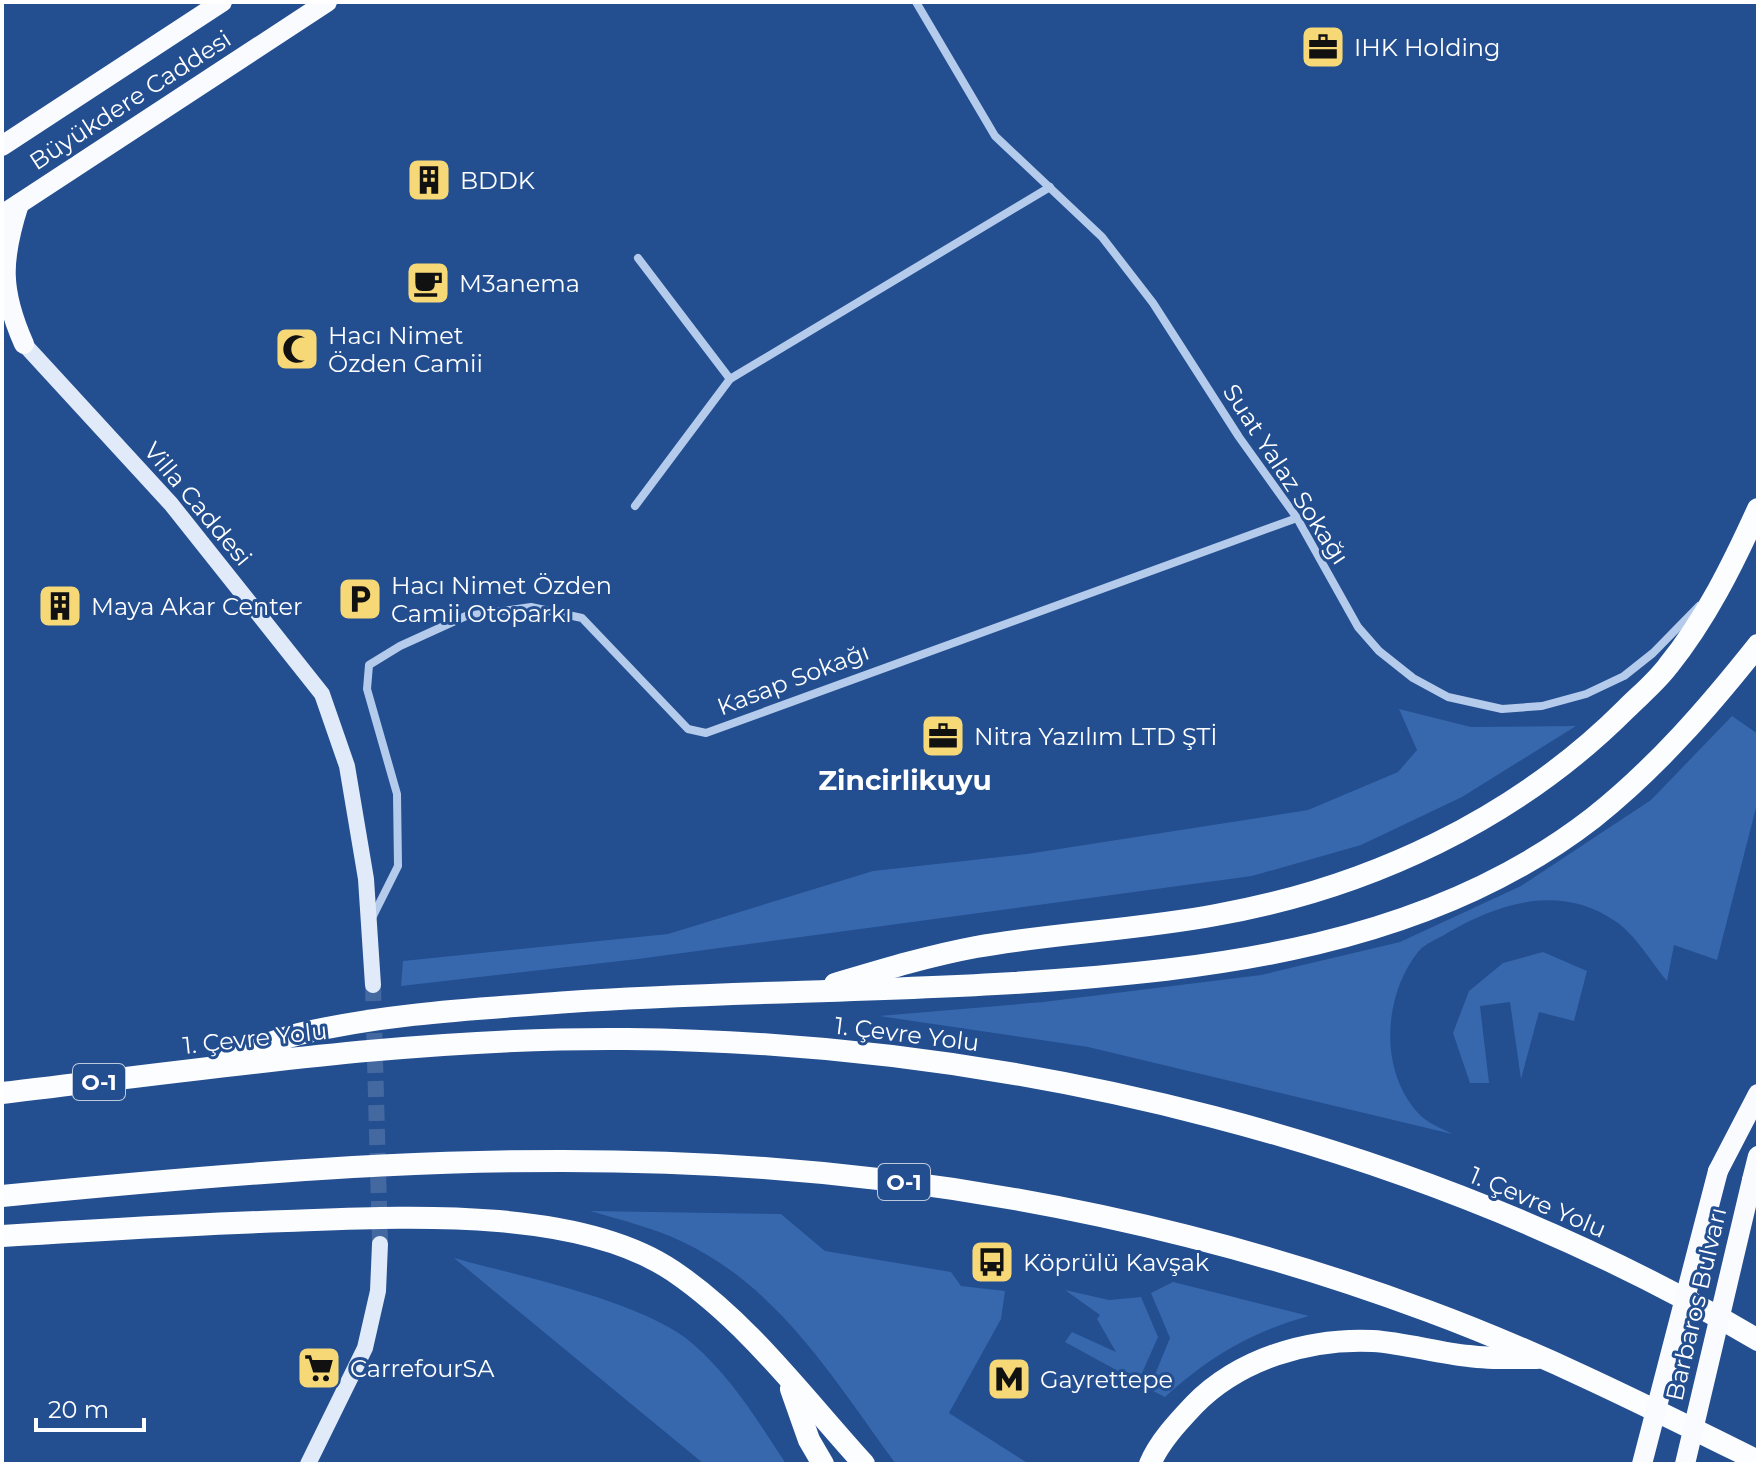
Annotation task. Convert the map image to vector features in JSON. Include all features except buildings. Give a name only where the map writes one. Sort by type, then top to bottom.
[{"type":"highway","points":[[807,993],[915,960],[979,947],[1220,915],[1330,885],[1415,854],[1534,789],[1607,729],[1666,669],[1694,632],[1758,509]]},
{"type":"highway","points":[[197,1070],[296,1035],[414,1013],[615,999],[879,992],[1074,978],[1238,961],[1348,937],[1419,913],[1521,864],[1592,819],[1659,760],[1711,704],[1758,645]]},
{"type":"highway","name":"1. Çevre Yolu","points":[[2,1093],[413,1048],[626,1039],[767,1044],[932,1061],[1028,1077],[1197,1114],[1331,1150],[1454,1193],[1684,1297],[1758,1340]]},
{"type":"highway","name":"O-1","points":[[2,1196],[185,1178],[481,1162],[763,1168],[890,1180],[1034,1202],[1164,1230],[1355,1286],[1551,1359],[1758,1461]]},
{"type":"highway","points":[[2,1236],[182,1224],[425,1217],[574,1231],[627,1248],[671,1270],[742,1327],[864,1464]]},
{"type":"highway","points":[[1684,1297],[1758,1326]]},
{"type":"highway","points":[[1150,1464],[1176,1424],[1204,1395],[1258,1361],[1297,1348],[1336,1341],[1376,1341],[1473,1357],[1551,1359]]},
{"type":"highway","points":[[788,1380],[809,1440],[823,1464]]},
{"type":"main road","name":"Büyükdere Caddesi","points":[[2,146],[222,2]]},
{"type":"main road","name":"Büyükdere Caddesi","points":[[10,210],[327,2]]},
{"type":"main road","points":[[10,210],[3,280],[8,311],[24,344]]},
{"type":"main road","points":[[2,325],[24,344]]},
{"type":"main road","name":"Villa Caddesi","points":[[24,344],[171,504],[322,694],[347,766],[366,879],[373,985]]},
{"type":"main road","points":[[1642,1464],[1718,1171],[1758,1094]]},
{"type":"main road","name":"Barbaros Bulvarı","points":[[1685,1464],[1758,1156]]},
{"type":"main road","points":[[308,1464],[365,1348],[378,1291],[380,1244]]},
{"type":"street","name":"Suat Yalaz Sokağı","points":[[916,2],[995,136],[1102,237],[1153,303],[1239,437],[1297,518],[1358,627],[1379,651],[1413,678],[1448,697],[1502,709],[1542,706],[1586,694],[1624,676],[1653,653],[1721,582]]},
{"type":"street","points":[[635,506],[730,379],[1050,187]]},
{"type":"street","points":[[638,258],[730,379]]},
{"type":"street","name":"Kasap Sokağı","points":[[369,924],[398,866],[397,794],[367,689],[369,665],[400,646],[466,616],[531,607],[582,618],[688,729],[706,733],[1297,518]]},
{"type":"shaded area","points":[[1399,709],[1471,727],[1576,726],[1462,797],[1361,845],[1252,876],[638,959],[401,986],[403,961],[668,934],[873,871],[1027,854],[1308,810],[1398,772],[1417,750]]},
{"type":"shaded area","points":[[1732,716],[1758,734],[1758,800],[1717,960],[1674,945],[1667,981],[1636,941],[1615,921],[1574,903],[1552,900],[1531,901],[1489,912],[1418,952],[1406,970],[1392,1012],[1392,1057],[1397,1078],[1421,1116],[1452,1134],[1088,1047],[879,1016],[1043,1002],[1261,975],[1400,942],[1521,886],[1651,800]]},
{"type":"shaded area","points":[[1543,952],[1587,971],[1574,1021],[1539,1012],[1521,1079],[1510,1002],[1480,1006],[1489,1083],[1470,1083],[1453,1033],[1469,991],[1503,963]]},
{"type":"shaded area","points":[[590,1211],[781,1214],[825,1251],[951,1272],[961,1286],[1005,1291],[1001,1319],[949,1413],[1029,1464],[896,1464],[803,1339],[748,1284],[717,1261],[683,1242],[649,1228]]},
{"type":"shaded area","points":[[454,1258],[613,1303],[671,1329],[693,1344],[720,1371],[786,1464],[704,1464]]},
{"type":"shaded area","points":[[1173,1282],[1309,1316],[1268,1330],[1232,1348],[1165,1397],[1149,1389],[1170,1338],[1151,1293]]},
{"type":"shaded area","points":[[1065,1290],[1109,1300],[1141,1297],[1158,1337],[1138,1382],[1065,1342],[1072,1332],[1116,1352],[1097,1319],[1100,1315]]},
{"type":"tunnel","points":[[373,985],[380,1244]]},
{"type":"place","name":"IHK Holding","points":[[1323,47]]},
{"type":"place","name":"BDDK","points":[[429,180]]},
{"type":"place","name":"M3anema","points":[[428,283]]},
{"type":"place","name":"Hacı Nimet Özden Camii","points":[[297,349]]},
{"type":"place","name":"Hacı Nimet Özden Camii Otoparkı","points":[[360,599]]},
{"type":"place","name":"Maya Akar Center","points":[[60,606]]},
{"type":"place","name":"Nitra Yazılım LTD ŞTİ","points":[[943,736]]},
{"type":"place","name":"Köprülü Kavşak","points":[[992,1262]]},
{"type":"place","name":"CarrefourSA","points":[[319,1368]]},
{"type":"place","name":"Gayrettepe","points":[[1009,1379]]},
{"type":"district","name":"Zincirlikuyu","points":[[905,780]]}]
